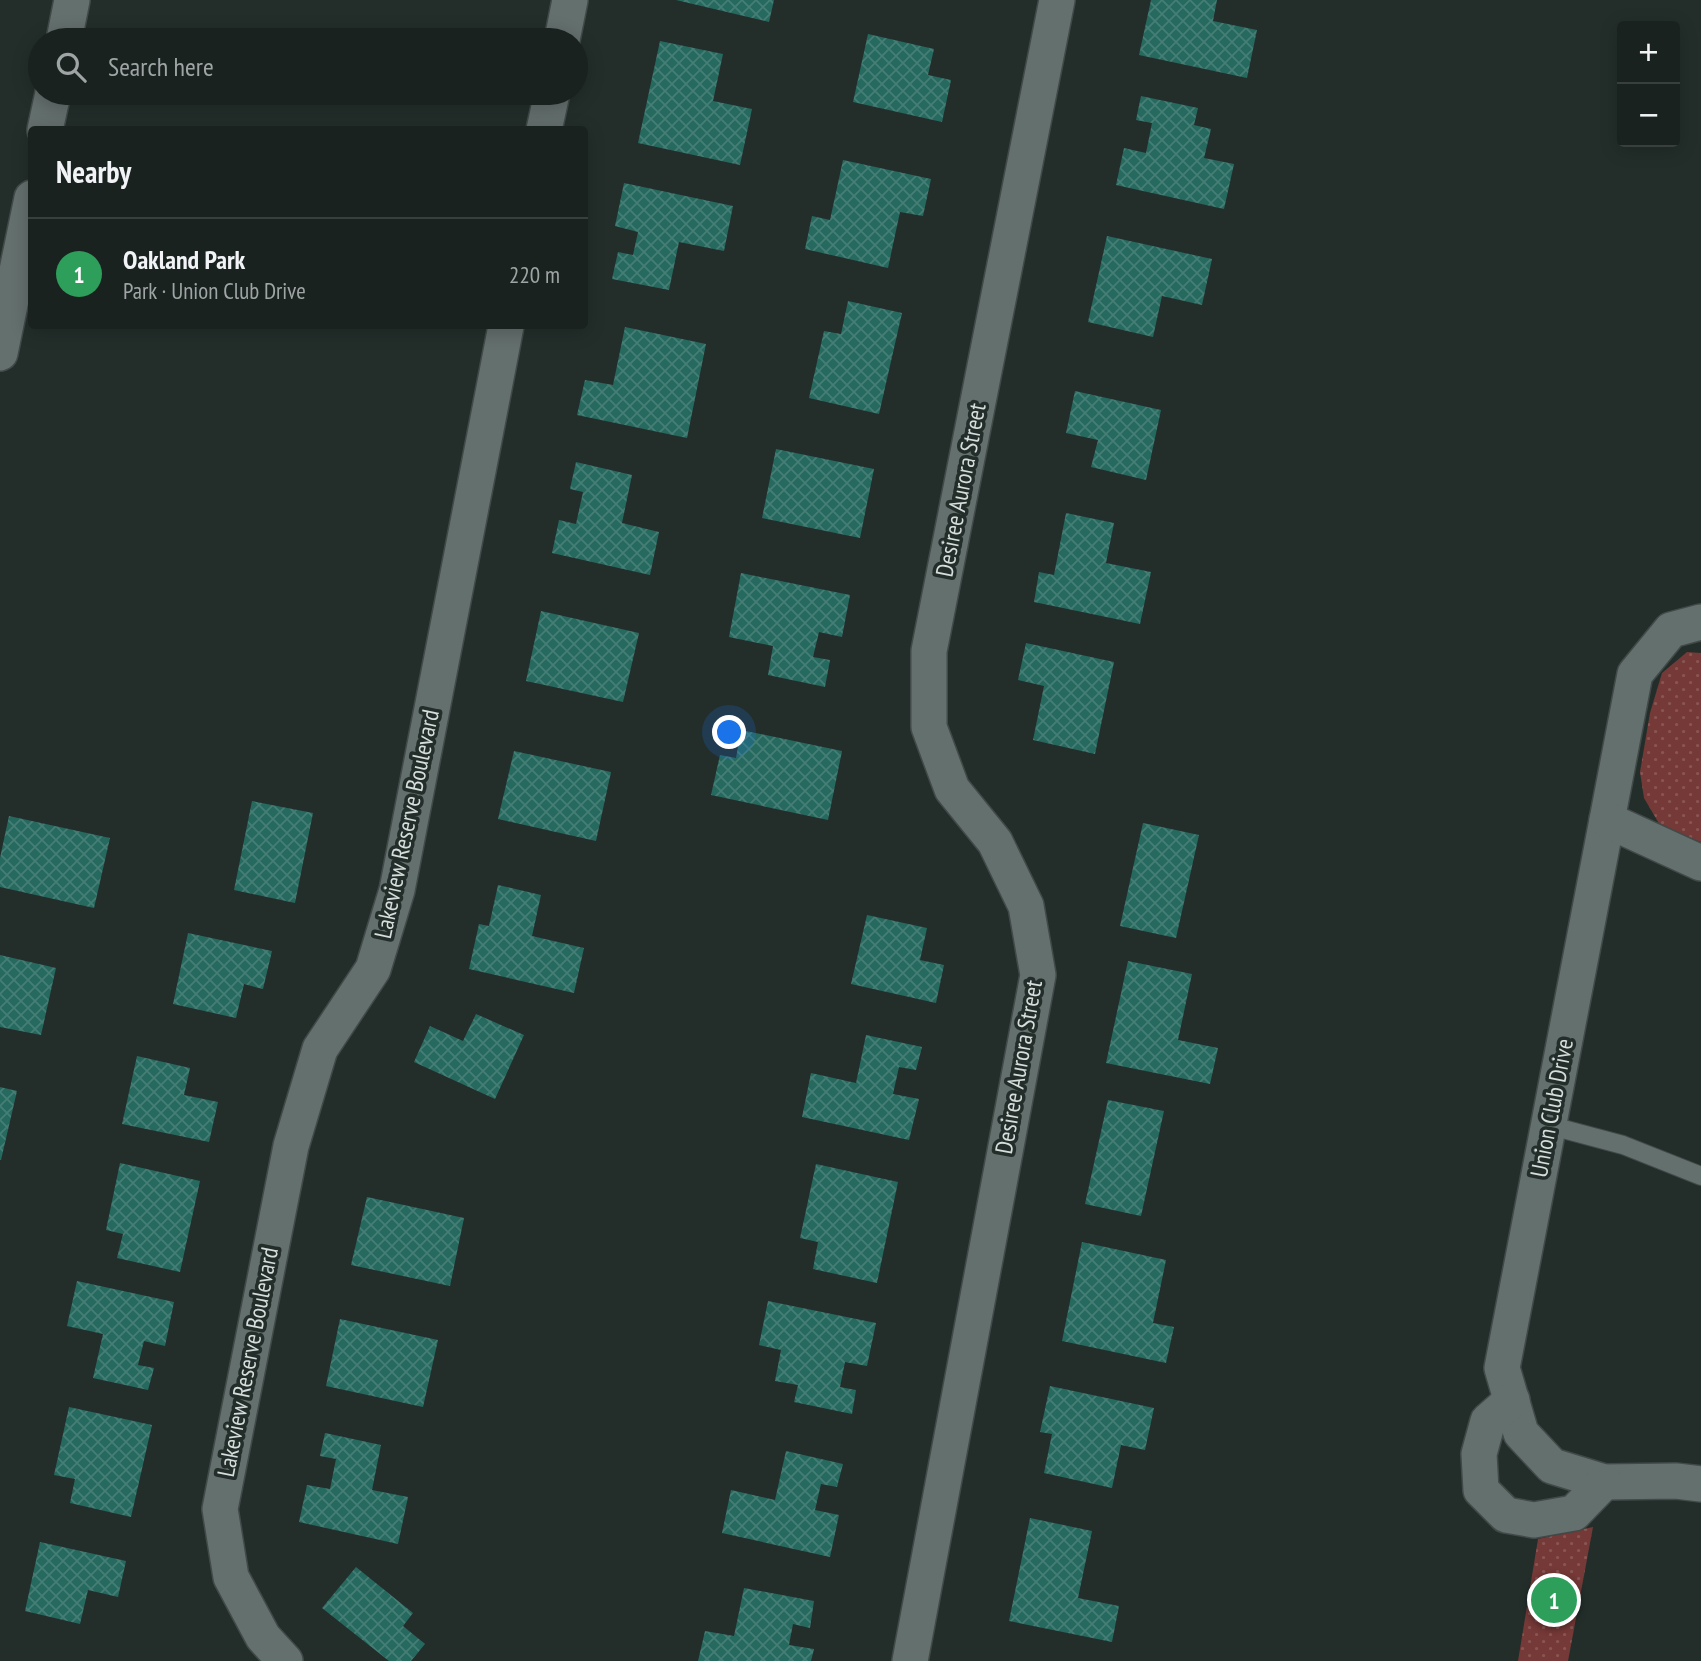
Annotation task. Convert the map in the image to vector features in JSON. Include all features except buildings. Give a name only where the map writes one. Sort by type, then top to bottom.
[{"type":"street","points":[[66,28],[72,0]]},
{"type":"street","points":[[564,28],[570,0]]},
{"type":"street","name":"Desiree Aurora Street","points":[[910,1661],[1038,975],[1026,906],[995,842],[952,789],[929,727],[929,652],[1057,0]]},
{"type":"street","points":[[47,126],[51,105]]},
{"type":"street","points":[[545,126],[549,105]]},
{"type":"street","points":[[0,353],[28,217]]},
{"type":"street","name":"Lakeview Reserve Boulevard","points":[[285,1661],[263,1637],[231,1577],[220,1509],[291,1146],[320,1049],[373,969],[397,890],[505,329]]},
{"type":"street","name":"Union Club Drive","points":[[1701,622],[1671,630],[1635,674],[1502,1368],[1521,1433],[1552,1466],[1604,1482],[1676,1481],[1701,1484]]},
{"type":"street","points":[[1607,820],[1701,863]]},
{"type":"street","points":[[1512,1400],[1488,1421],[1479,1454],[1481,1490],[1506,1515],[1534,1520],[1574,1513],[1604,1482]]},
{"type":"lane","points":[[1548,1125],[1623,1145],[1701,1176]]},
{"type":"shaded area","points":[[1687,652],[1701,653],[1701,842],[1661,827],[1644,798],[1640,772],[1650,713],[1662,673]]},
{"type":"shaded area","points":[[1593,1527],[1568,1661],[1518,1661],[1538,1539]]},
{"type":"place","name":"Oakland Park","points":[[1554,1600]]}]
